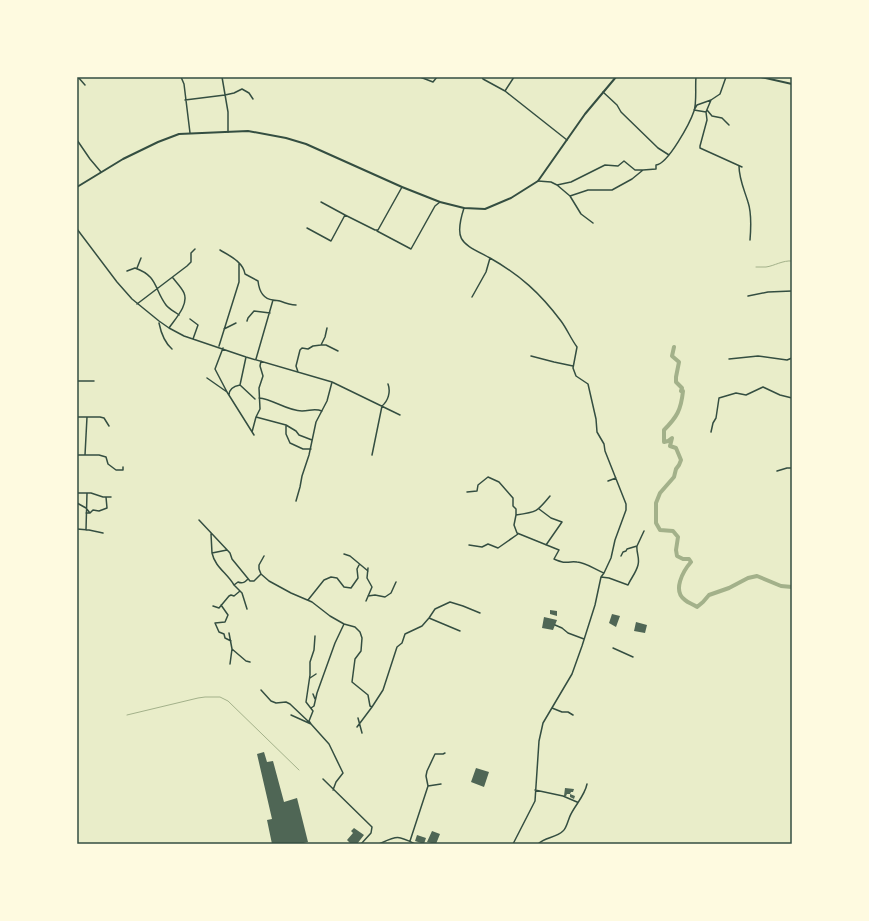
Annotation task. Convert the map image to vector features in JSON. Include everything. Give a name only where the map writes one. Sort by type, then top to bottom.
[{"type":"street","points":[[78,77],[86,85]]},
{"type":"street","points":[[182,77],[190,133]]},
{"type":"street","points":[[222,77],[228,112],[228,132]]},
{"type":"street","points":[[420,77],[431,82],[437,77]]},
{"type":"street","points":[[482,77],[505,91],[567,140]]},
{"type":"street","points":[[505,91],[514,77]]},
{"type":"street","points":[[77,187],[101,172],[158,142],[180,134],[248,131],[264,133],[306,144],[402,187],[440,202],[464,208],[486,209],[517,195],[538,181],[585,114],[616,77]]},
{"type":"street","points":[[694,110],[696,77]]},
{"type":"street","points":[[557,186],[571,182],[605,165],[618,166],[624,160],[635,170],[656,169],[656,165],[660,165],[670,156],[697,105],[711,100],[720,94],[726,77]]},
{"type":"street","points":[[761,77],[792,84]]},
{"type":"street","points":[[186,100],[225,95],[242,89],[249,93],[253,99]]},
{"type":"street","points":[[603,92],[658,148],[670,156]]},
{"type":"street","points":[[711,100],[707,111],[707,120],[700,148],[742,167]]},
{"type":"street","points":[[694,110],[707,111],[712,116],[722,118],[729,125]]},
{"type":"street","points":[[77,140],[101,172]]},
{"type":"street","points":[[738,166],[739,177],[748,202],[752,224],[750,240]]},
{"type":"street","points":[[570,196],[588,190],[612,190],[632,179],[644,170]]},
{"type":"street","points":[[538,181],[551,182],[557,186],[570,196],[581,214],[593,223]]},
{"type":"street","points":[[377,231],[402,187]]},
{"type":"street","points":[[321,202],[411,249],[435,206],[440,202]]},
{"type":"street","points":[[464,208],[459,228],[462,240],[469,246],[525,281],[545,301],[561,321],[577,347],[573,366],[576,376],[588,384],[596,419],[597,432],[604,444],[626,504],[626,510],[604,573],[601,577],[595,605],[572,674],[543,723],[539,741],[533,806],[520,828],[513,844]]},
{"type":"street","points":[[307,228],[331,241],[333,240],[345,215]]},
{"type":"street","points":[[77,228],[117,282],[137,304],[169,328],[184,336],[246,357],[332,382],[400,415]]},
{"type":"street","points":[[137,304],[191,262],[190,255],[195,249]]},
{"type":"street","points":[[220,250],[239,264],[244,269],[245,274],[258,281],[259,288],[263,295],[273,300],[296,305]]},
{"type":"street","points":[[137,268],[141,258]]},
{"type":"street","points":[[472,297],[486,272],[490,258]]},
{"type":"street","points":[[219,347],[239,282],[239,264]]},
{"type":"street","points":[[127,271],[137,268],[148,274],[154,281],[166,305],[178,315]]},
{"type":"street","points":[[169,328],[178,315],[185,297],[184,293],[172,278]]},
{"type":"street","points":[[748,296],[768,292],[792,291]]},
{"type":"street","points":[[256,359],[273,300]]},
{"type":"street","points":[[247,321],[254,311],[270,313]]},
{"type":"street","points":[[190,319],[198,325],[193,339]]},
{"type":"street","points":[[158,321],[166,344],[172,349]]},
{"type":"street","points":[[224,329],[236,323]]},
{"type":"street","points":[[321,345],[327,328]]},
{"type":"street","points":[[298,372],[296,366],[300,350],[302,348],[308,349],[313,346],[326,345],[338,350]]},
{"type":"street","points":[[223,348],[215,369],[227,392],[254,435]]},
{"type":"street","points":[[531,356],[573,366]]},
{"type":"street","points":[[730,358],[758,356],[787,360],[792,358]]},
{"type":"street","points":[[240,385],[246,357]]},
{"type":"street","points":[[252,433],[256,416],[260,409],[259,388],[263,376],[260,366],[261,361]]},
{"type":"street","points":[[207,378],[227,392]]},
{"type":"street","points":[[77,381],[94,381]]},
{"type":"street","points":[[296,501],[316,422],[327,401],[332,382]]},
{"type":"street","points":[[372,455],[382,406],[389,395],[388,384]]},
{"type":"street","points":[[230,396],[229,392],[231,389],[240,385]]},
{"type":"street","points":[[240,385],[255,399]]},
{"type":"street","points":[[711,432],[716,418],[719,398],[736,394],[746,395],[758,388],[763,387],[780,395],[792,398]]},
{"type":"street","points":[[259,398],[266,398],[276,404],[302,411],[316,409],[322,412]]},
{"type":"street","points":[[256,416],[286,425],[296,431],[299,435],[312,440]]},
{"type":"street","points":[[77,417],[104,418],[109,426]]},
{"type":"street","points":[[85,455],[87,417]]},
{"type":"street","points":[[286,425],[286,434],[290,443],[302,448],[310,449]]},
{"type":"street","points":[[77,455],[100,455],[106,457],[108,464],[116,470],[123,470],[123,467]]},
{"type":"street","points":[[776,471],[792,468]]},
{"type":"street","points":[[467,492],[476,491],[478,485],[488,477],[499,482],[513,498],[513,506],[516,509],[514,525],[518,534],[559,550],[554,559],[565,563],[577,562],[604,573]]},
{"type":"street","points":[[608,480],[616,478]]},
{"type":"street","points":[[77,493],[111,497]]},
{"type":"street","points":[[86,530],[87,493]]},
{"type":"street","points":[[516,515],[529,514],[539,510],[550,496]]},
{"type":"street","points":[[86,514],[93,510],[107,508],[106,497]]},
{"type":"street","points":[[77,503],[86,508],[90,513]]},
{"type":"street","points":[[539,510],[551,518],[562,522],[546,545]]},
{"type":"street","points":[[199,520],[230,553],[232,559],[250,581],[254,581],[261,574]]},
{"type":"street","points":[[77,529],[103,533]]},
{"type":"street","points":[[601,577],[628,584],[638,565],[639,555],[637,549],[644,531]]},
{"type":"street","points":[[211,533],[213,559],[219,568],[240,591],[246,608]]},
{"type":"street","points":[[469,545],[482,547],[488,544],[498,548],[518,534]]},
{"type":"street","points":[[620,556],[627,549],[638,546]]},
{"type":"street","points":[[212,553],[227,550]]},
{"type":"street","points":[[344,554],[350,556],[359,565],[368,570],[367,578],[372,587],[366,601]]},
{"type":"street","points":[[264,556],[259,565],[261,574],[274,584],[308,600],[344,624],[355,627],[360,632],[362,638],[361,651],[356,659],[352,682],[368,695],[370,706],[372,707]]},
{"type":"street","points":[[308,600],[324,580],[330,577],[337,578],[344,587],[351,588],[358,578],[357,569],[359,565]]},
{"type":"street","points":[[234,585],[238,582],[245,582],[248,579]]},
{"type":"street","points":[[368,596],[375,595],[385,597],[391,593],[396,582]]},
{"type":"street","points":[[213,606],[217,608],[221,606],[229,596],[234,596],[240,591]]},
{"type":"street","points":[[357,727],[383,690],[396,647],[402,643],[405,634],[422,626],[434,609],[450,602],[480,613]]},
{"type":"street","points":[[221,606],[228,615],[227,620],[225,622],[215,623],[220,633],[224,634],[224,638],[231,641]]},
{"type":"street","points":[[429,618],[460,631]]},
{"type":"street","points":[[311,708],[314,706],[315,699],[335,643],[344,624]]},
{"type":"street","points":[[555,625],[568,633],[584,639]]},
{"type":"street","points":[[229,633],[232,649],[230,664]]},
{"type":"street","points":[[311,724],[310,721],[313,711],[306,702],[308,698],[310,678],[310,662],[314,650],[315,636]]},
{"type":"street","points":[[613,648],[633,657]]},
{"type":"street","points":[[232,649],[246,661],[250,662]]},
{"type":"street","points":[[310,678],[316,674]]},
{"type":"street","points":[[261,690],[276,703],[286,702],[290,704],[329,744],[343,773],[336,782],[334,790]]},
{"type":"street","points":[[313,694],[315,699]]},
{"type":"street","points":[[552,708],[562,712],[568,712],[573,715]]},
{"type":"street","points":[[291,715],[311,724]]},
{"type":"street","points":[[358,718],[362,733]]},
{"type":"street","points":[[410,841],[428,786],[426,776],[427,771],[435,754],[445,753]]},
{"type":"street","points":[[323,779],[372,827],[371,833],[361,844]]},
{"type":"street","points":[[428,786],[441,784]]},
{"type":"street","points":[[538,844],[542,840],[556,836],[564,830],[577,802],[585,791],[587,784]]},
{"type":"street","points":[[535,790],[563,796],[577,802]]},
{"type":"street","points":[[379,844],[397,836],[415,844]]},
{"type":"building","points":[[550,610],[557,611],[557,616],[550,614]]},
{"type":"building","points":[[612,614],[620,616],[616,627],[609,623]]},
{"type":"building","points":[[544,617],[557,620],[553,630],[542,628]]},
{"type":"building","points":[[636,622],[647,625],[645,633],[634,631]]},
{"type":"building","points":[[264,752],[267,762],[273,761],[284,802],[297,798],[308,842],[299,844],[272,844],[267,820],[272,819],[257,754]]},
{"type":"building","points":[[476,768],[489,772],[484,787],[471,782]]},
{"type":"building","points":[[565,788],[574,789],[573,792],[564,796]]},
{"type":"building","points":[[570,794],[575,796],[574,799],[570,797]]},
{"type":"building","points":[[354,828],[364,835],[357,844],[351,844],[347,840],[353,833],[351,831]]},
{"type":"building","points":[[432,831],[440,834],[436,844],[427,842]]},
{"type":"building","points":[[417,835],[426,838],[424,844],[415,841]]},
{"type":"waterway","points":[[756,267],[766,267],[785,261],[792,261]]},
{"type":"waterway","points":[[674,347],[672,356],[679,362],[676,382],[682,388],[681,391],[683,391],[678,413],[664,430],[664,442],[672,438],[670,446],[676,448],[681,460],[674,477],[660,493],[656,503],[656,523],[660,530],[673,531],[678,537],[676,550],[677,556],[683,559],[689,559],[691,562],[682,576],[679,592],[686,601],[697,607],[709,595],[729,588],[748,578],[757,576],[781,586],[792,587]]},
{"type":"waterway","points":[[127,715],[198,698],[220,697],[228,701],[299,770]]}]
